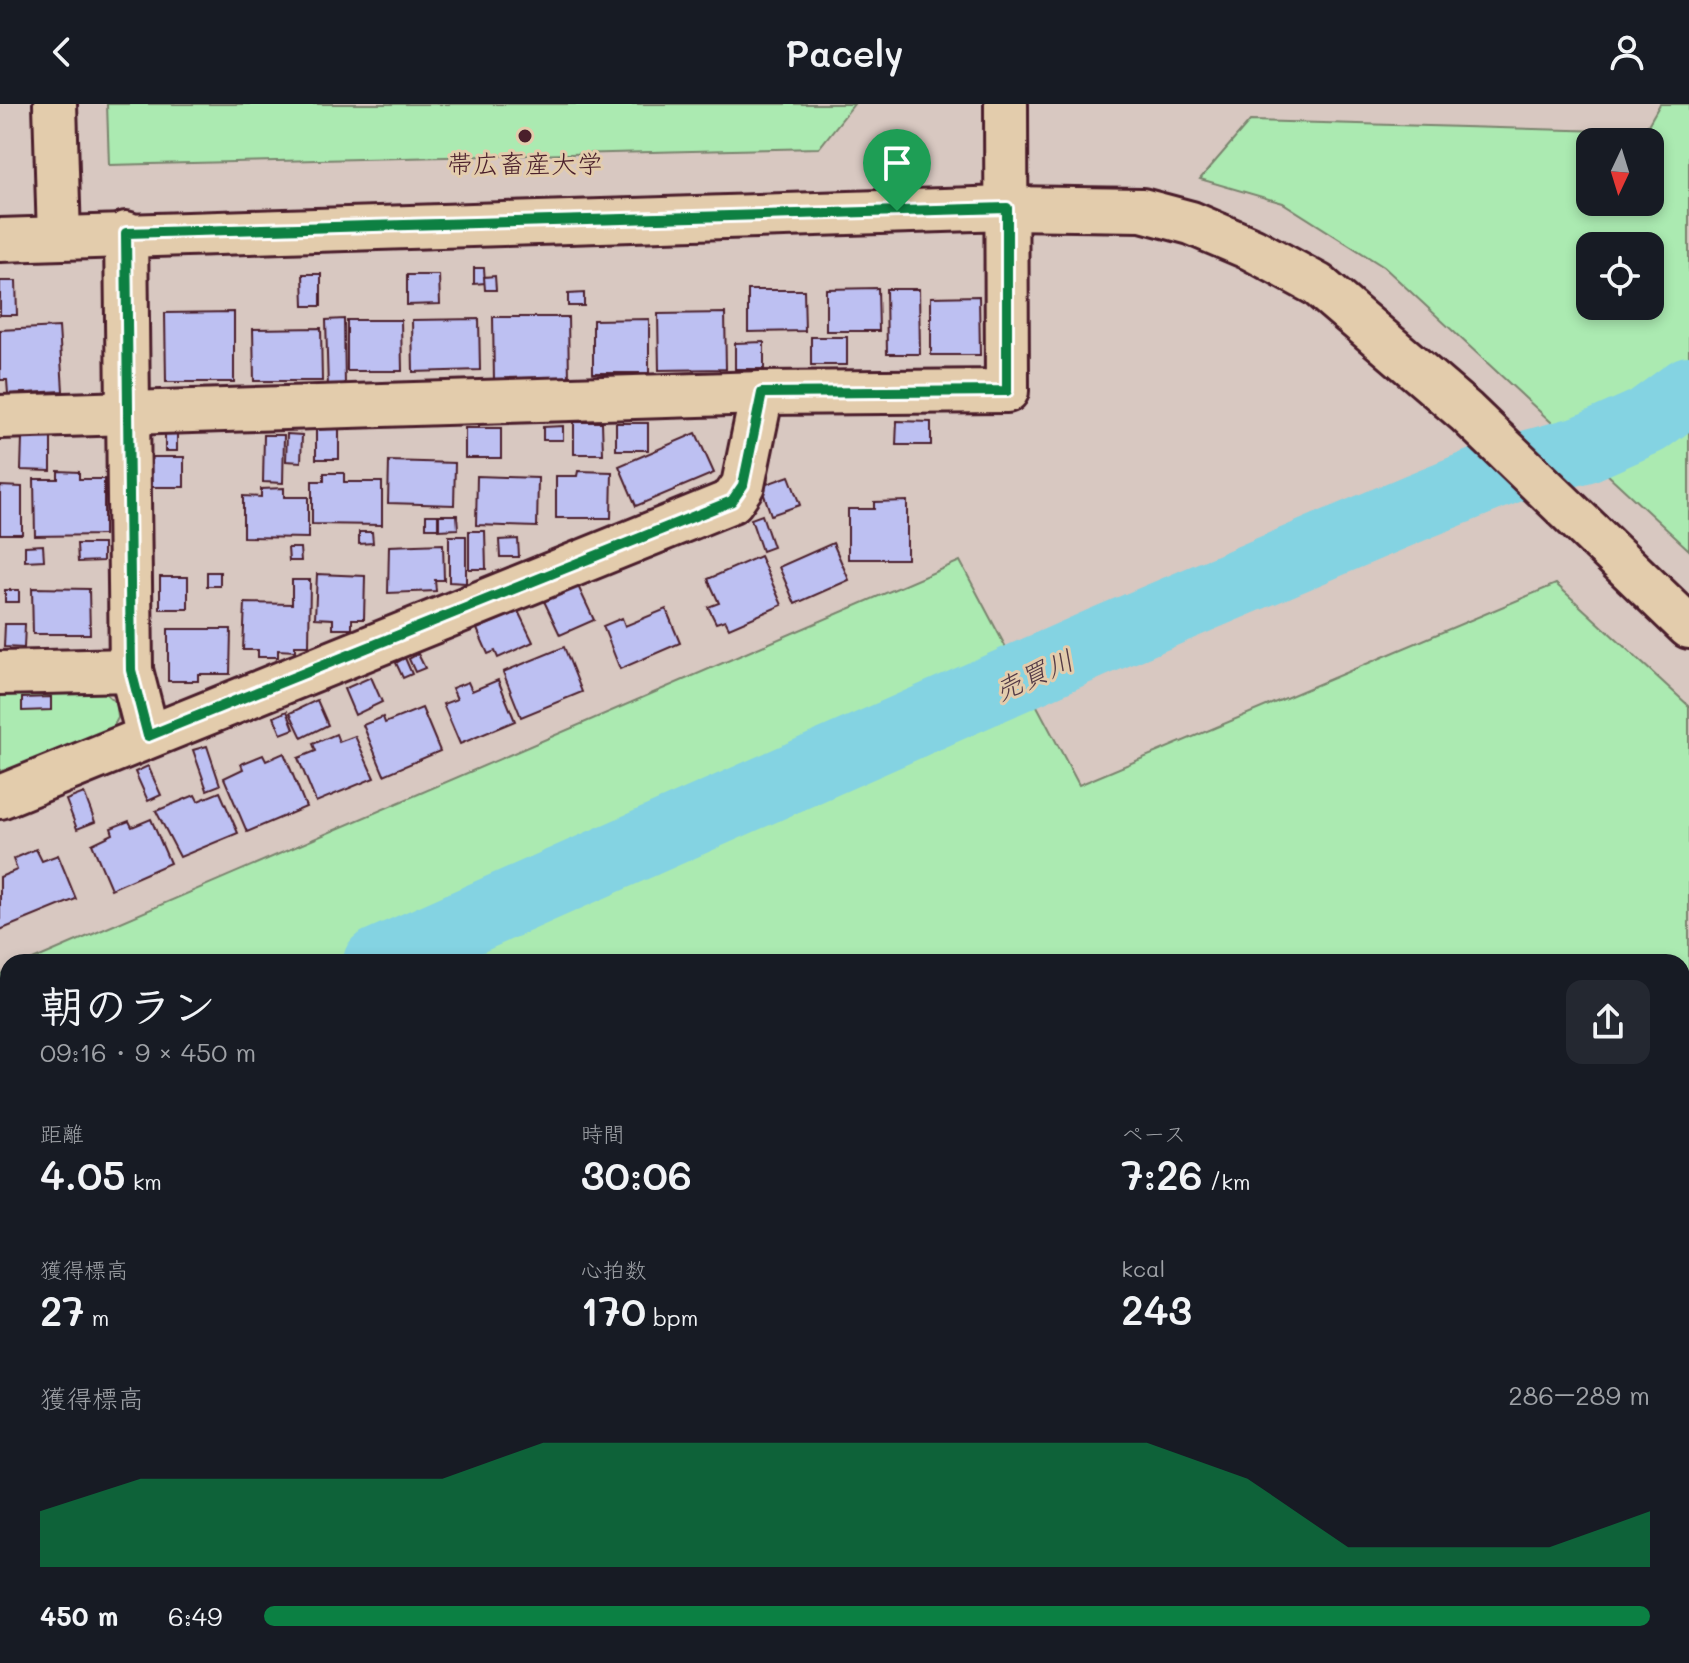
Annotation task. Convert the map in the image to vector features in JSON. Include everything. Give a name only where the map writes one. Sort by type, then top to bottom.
[{"type":"street","points":[[55,104],[59,238]]},
{"type":"street","points":[[0,417],[762,393],[1007,391],[1006,104]]},
{"type":"street","points":[[0,240],[126,233],[1007,208],[1142,210],[1191,223],[1252,249],[1318,285],[1466,412],[1689,627]]},
{"type":"street","points":[[126,233],[131,670],[148,736]]},
{"type":"street","points":[[0,797],[732,501],[743,485],[762,393]]},
{"type":"street","points":[[0,673],[131,670]]},
{"type":"green space","points":[[107,104],[854,104],[819,148],[109,165]]},
{"type":"green space","points":[[1660,104],[1689,104],[1689,550],[1384,267],[1283,203],[1200,179],[1250,121],[1576,130],[1576,216],[1664,216],[1664,128],[1646,128]]},
{"type":"green space","points":[[960,561],[1079,785],[1556,584],[1689,706],[1689,954],[47,954]]},
{"type":"green space","points":[[103,691],[117,704],[118,718],[108,736],[0,778],[0,694]]},
{"type":"building","points":[[474,268],[484,268],[485,283],[474,284]]},
{"type":"building","points":[[303,274],[321,274],[321,306],[304,306]]},
{"type":"building","points":[[407,275],[439,275],[440,304],[407,305]]},
{"type":"building","points":[[495,276],[496,290],[485,290],[484,277]]},
{"type":"building","points":[[0,281],[16,281],[17,315],[0,315]]},
{"type":"building","points":[[878,288],[879,331],[826,331],[826,289]]},
{"type":"building","points":[[886,289],[919,289],[920,354],[887,354]]},
{"type":"building","points":[[748,290],[804,290],[805,331],[748,332]]},
{"type":"building","points":[[584,293],[584,306],[568,306],[568,294]]},
{"type":"building","points":[[979,296],[980,355],[931,355],[931,297]]},
{"type":"building","points":[[234,312],[234,382],[166,382],[165,313]]},
{"type":"building","points":[[725,313],[726,369],[659,370],[658,314]]},
{"type":"building","points":[[493,317],[568,317],[569,380],[494,381]]},
{"type":"building","points":[[344,319],[345,387],[328,388],[326,320]]},
{"type":"building","points":[[479,319],[480,370],[413,372],[412,320]]},
{"type":"building","points":[[649,319],[649,373],[593,373],[593,320]]},
{"type":"building","points":[[347,320],[401,320],[402,371],[347,371]]},
{"type":"building","points":[[59,327],[63,391],[8,394],[7,380],[0,380],[0,330]]},
{"type":"building","points":[[321,328],[322,381],[254,381],[253,329]]},
{"type":"building","points":[[811,337],[847,337],[847,365],[811,365]]},
{"type":"building","points":[[764,342],[764,369],[735,369],[735,343]]},
{"type":"building","points":[[897,421],[931,422],[931,445],[896,445]]},
{"type":"building","points":[[574,422],[602,422],[603,454],[574,454]]},
{"type":"building","points":[[616,423],[648,423],[648,450],[616,450]]},
{"type":"building","points":[[563,426],[563,440],[543,440],[543,427]]},
{"type":"building","points":[[316,428],[339,428],[339,459],[316,459]]},
{"type":"building","points":[[465,428],[501,428],[501,458],[465,458]]},
{"type":"building","points":[[696,433],[714,473],[636,506],[619,466]]},
{"type":"building","points":[[165,434],[177,434],[177,451],[165,451]]},
{"type":"building","points":[[287,434],[302,435],[301,462],[286,461]]},
{"type":"building","points":[[264,435],[284,435],[283,483],[263,482]]},
{"type":"building","points":[[22,438],[51,438],[51,471],[21,470]]},
{"type":"building","points":[[151,457],[184,457],[184,487],[151,487]]},
{"type":"building","points":[[389,461],[455,463],[454,505],[388,503]]},
{"type":"building","points":[[58,471],[79,472],[79,479],[104,479],[104,535],[35,536],[34,479],[58,479]]},
{"type":"building","points":[[578,471],[612,472],[611,518],[556,518],[556,476],[577,476]]},
{"type":"building","points":[[324,473],[344,473],[344,482],[382,482],[382,525],[312,524],[312,481],[324,481]]},
{"type":"building","points":[[477,476],[538,478],[537,527],[476,525]]},
{"type":"building","points":[[789,476],[800,505],[771,515],[761,486]]},
{"type":"building","points":[[0,486],[22,487],[22,534],[0,534]]},
{"type":"building","points":[[284,488],[284,497],[308,497],[308,538],[243,537],[243,496],[261,497],[261,489]]},
{"type":"building","points":[[907,501],[907,559],[848,559],[848,509],[874,509],[874,502]]},
{"type":"building","points":[[426,515],[438,515],[438,528],[426,528]]},
{"type":"building","points":[[439,515],[457,515],[458,529],[439,530]]},
{"type":"building","points":[[762,515],[773,547],[762,551],[751,519]]},
{"type":"building","points":[[469,531],[485,531],[486,569],[469,569]]},
{"type":"building","points":[[359,532],[372,532],[373,543],[359,544]]},
{"type":"building","points":[[449,536],[466,536],[466,583],[449,582]]},
{"type":"building","points":[[518,539],[519,557],[500,557],[499,540]]},
{"type":"building","points":[[833,543],[849,580],[795,604],[779,567]]},
{"type":"building","points":[[77,544],[103,544],[103,561],[78,562]]},
{"type":"building","points":[[443,544],[444,580],[435,580],[436,591],[388,593],[389,546]]},
{"type":"building","points":[[43,545],[44,560],[25,561],[25,546]]},
{"type":"building","points":[[288,548],[300,548],[301,561],[289,561]]},
{"type":"building","points":[[760,556],[782,605],[729,628],[725,620],[716,623],[708,607],[719,603],[708,579]]},
{"type":"building","points":[[207,572],[220,572],[220,586],[207,586]]},
{"type":"building","points":[[317,574],[365,576],[364,619],[352,619],[352,629],[333,629],[333,619],[315,618]]},
{"type":"building","points":[[160,577],[188,577],[188,609],[160,609]]},
{"type":"building","points":[[292,580],[310,580],[309,646],[295,646],[295,651],[278,650],[278,657],[258,657],[258,650],[243,650],[245,603],[292,604]]},
{"type":"building","points":[[578,586],[594,620],[560,635],[544,601]]},
{"type":"building","points":[[32,588],[89,589],[90,634],[33,634]]},
{"type":"building","points":[[5,590],[19,590],[19,602],[5,602]]},
{"type":"building","points":[[666,609],[680,643],[620,669],[603,626],[622,618],[625,626]]},
{"type":"building","points":[[518,611],[533,642],[498,658],[495,651],[488,654],[477,629]]},
{"type":"building","points":[[5,624],[25,624],[24,648],[4,647]]},
{"type":"building","points":[[168,629],[231,629],[230,674],[198,674],[198,681],[168,681]]},
{"type":"building","points":[[564,647],[582,692],[521,717],[503,672]]},
{"type":"building","points":[[418,654],[425,668],[415,672],[409,659]]},
{"type":"building","points":[[405,658],[412,674],[403,678],[396,663]]},
{"type":"building","points":[[371,677],[382,702],[355,715],[344,689]]},
{"type":"building","points":[[498,680],[515,721],[460,744],[443,704],[457,699],[452,688],[468,682],[472,691]]},
{"type":"building","points":[[51,697],[51,710],[22,711],[22,698]]},
{"type":"building","points":[[317,700],[328,725],[302,738],[290,713]]},
{"type":"building","points":[[422,708],[440,751],[384,775],[363,725],[383,717],[385,723]]},
{"type":"building","points":[[287,711],[294,729],[281,734],[274,717]]},
{"type":"building","points":[[336,734],[339,742],[355,736],[374,778],[316,802],[298,758],[316,751],[313,744]]},
{"type":"building","points":[[207,746],[220,785],[207,790],[193,750]]},
{"type":"building","points":[[284,753],[306,807],[247,832],[224,778],[243,769],[241,764],[263,755],[266,761]]},
{"type":"building","points":[[148,766],[161,795],[148,801],[135,772]]},
{"type":"building","points":[[220,792],[238,833],[180,857],[156,811],[195,795],[198,801]]},
{"type":"building","points":[[84,793],[95,822],[77,829],[66,800]]},
{"type":"building","points":[[151,819],[170,863],[111,889],[92,844],[113,834],[111,828],[129,821],[132,827]]},
{"type":"building","points":[[36,849],[42,861],[58,855],[76,899],[0,930],[0,877],[17,870],[13,859]]},
{"type":"waterway","name":"売買川","points":[[395,954],[1101,641],[1511,469],[1584,449],[1647,421],[1689,390]]},
{"type":"place","name":"帯広畜産大学","points":[[525,136]]},
{"type":"route","points":[[1007,208],[1007,391],[762,393],[743,485],[732,501],[148,736],[131,670],[126,233],[897,211],[1007,208]]}]
